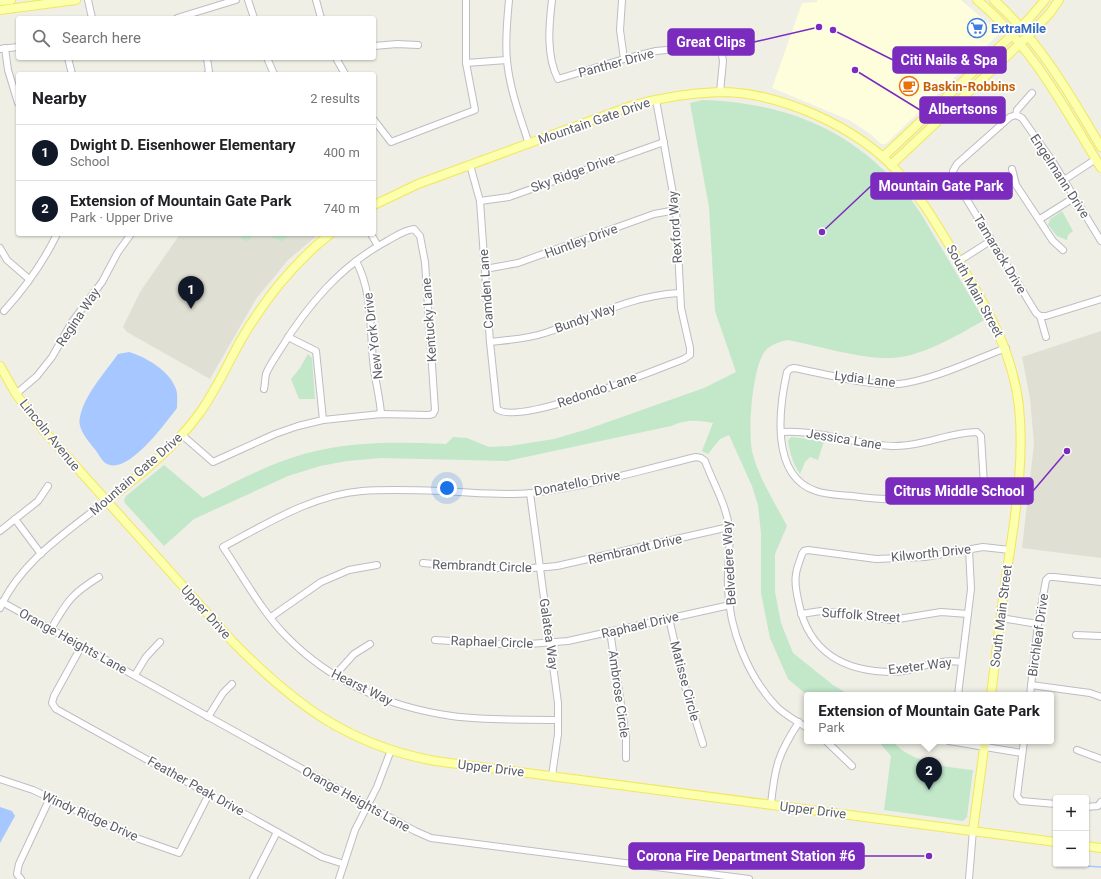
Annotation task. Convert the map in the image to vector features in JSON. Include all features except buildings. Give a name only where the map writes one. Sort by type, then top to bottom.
[{"type":"main road","points":[[0,1],[10,0]]},
{"type":"main road","points":[[0,10],[76,0]]},
{"type":"main road","points":[[977,0],[1021,43],[1098,159],[1101,168]]},
{"type":"main road","points":[[994,0],[1047,58],[1101,147]]},
{"type":"main road","points":[[882,157],[1013,34],[1039,9],[1046,0]]},
{"type":"main road","points":[[891,165],[1021,43],[1050,13],[1059,0]]},
{"type":"main road","name":"Mountain Gate Drive","points":[[376,204],[418,184],[631,106],[656,100],[720,92],[740,94],[769,100],[803,110],[843,129],[882,157]]},
{"type":"main road","points":[[936,122],[938,114],[948,104],[949,101],[945,98]]},
{"type":"main road","name":"South Main Street","points":[[882,157],[891,165],[916,194],[959,261],[995,322],[1006,348],[1018,394],[1021,431],[1018,485],[991,692]]},
{"type":"main road","name":"Mountain Gate Drive","points":[[106,501],[145,469],[182,435],[200,413],[268,297],[300,260],[328,236]]},
{"type":"main road","name":"Lincoln Avenue","points":[[0,366],[16,394],[45,432],[106,501]]},
{"type":"main road","name":"Upper Drive","points":[[106,501],[266,675],[291,697],[327,721],[358,737],[391,750],[435,761],[1053,842]]},
{"type":"main road","points":[[973,830],[985,744]]},
{"type":"main road","points":[[1089,846],[1101,848]]},
{"type":"street","points":[[88,0],[92,16]]},
{"type":"street","points":[[194,16],[236,0]]},
{"type":"street","points":[[248,0],[253,16]]},
{"type":"street","points":[[316,0],[320,16]]},
{"type":"street","points":[[376,123],[391,142],[475,110],[466,63],[466,0]]},
{"type":"street","points":[[509,0],[507,60],[511,86],[529,144]]},
{"type":"street","points":[[545,0],[552,0]]},
{"type":"street","name":"Panther Drive","points":[[552,0],[549,38],[553,70],[558,79],[656,51],[711,46],[721,50],[722,61],[720,92]]},
{"type":"street","points":[[622,0],[620,30],[624,59]]},
{"type":"street","points":[[376,46],[397,44],[418,45]]},
{"type":"street","points":[[16,47],[2,49],[16,96]]},
{"type":"street","points":[[68,60],[72,72]]},
{"type":"street","points":[[206,60],[208,72]]},
{"type":"street","points":[[268,60],[273,72]]},
{"type":"street","points":[[338,60],[344,72]]},
{"type":"street","points":[[466,63],[507,60]]},
{"type":"street","points":[[1016,115],[1017,110],[1032,93]]},
{"type":"street","name":"Rexford Way","points":[[656,100],[676,210],[679,293],[690,355]]},
{"type":"street","name":"Tamarack Drive","points":[[1016,115],[1010,117],[990,135],[958,164],[953,172],[956,182],[1036,313],[1040,316],[1046,337]]},
{"type":"street","name":"Engelmann Drive","points":[[1016,115],[1022,118],[1064,180],[1101,240]]},
{"type":"street","name":"Sky Ridge Drive","points":[[480,201],[509,196],[664,142]]},
{"type":"street","points":[[1064,180],[1098,159]]},
{"type":"street","name":"Camden Lane","points":[[470,165],[480,201],[495,403],[500,412]]},
{"type":"street","points":[[1012,169],[1016,185],[1040,218],[1053,241],[1063,250]]},
{"type":"street","points":[[1040,218],[1075,197]]},
{"type":"street","name":"Huntley Drive","points":[[485,269],[518,263],[654,214],[676,210]]},
{"type":"street","name":"Kentucky Lane","points":[[378,246],[407,230],[414,229],[420,236],[425,262],[435,410],[433,414],[429,415],[381,414]]},
{"type":"street","points":[[4,311],[19,295],[28,279],[49,250],[56,236]]},
{"type":"street","name":"Regina Way","points":[[16,394],[36,376],[52,357],[72,322],[102,282],[122,246],[130,236]]},
{"type":"street","points":[[264,390],[266,374],[288,337],[317,297],[356,261],[378,246],[372,236]]},
{"type":"street","points":[[959,261],[992,240]]},
{"type":"street","points":[[0,248],[7,260],[28,279]]},
{"type":"street","name":"New York Drive","points":[[356,261],[363,274],[368,295],[374,370],[380,391],[381,414]]},
{"type":"street","name":"Bundy Way","points":[[490,342],[544,333],[639,298],[661,294],[679,293]]},
{"type":"street","points":[[1040,316],[1046,316],[1101,299]]},
{"type":"street","points":[[288,337],[316,351],[323,420]]},
{"type":"street","name":"Lydia Lane","points":[[781,432],[782,397],[787,372],[790,369],[794,368],[879,384],[898,384],[919,380],[1006,348]]},
{"type":"street","name":"Redondo Lane","points":[[500,412],[536,410],[567,402],[684,359],[690,355]]},
{"type":"street","points":[[182,435],[213,462],[275,434],[298,426],[323,420],[381,414]]},
{"type":"street","points":[[781,432],[784,456],[794,476],[804,486],[816,491],[884,500],[918,498],[984,485],[1018,485]]},
{"type":"street","name":"Jessica Lane","points":[[781,432],[806,432],[869,445],[897,446],[923,444],[977,432],[981,436],[984,485]]},
{"type":"street","name":"Donatello Drive","points":[[222,547],[300,508],[331,497],[361,491],[440,491],[489,494],[530,493],[559,489],[696,457],[702,458]]},
{"type":"street","name":"Belvedere Way","points":[[702,458],[705,461],[725,506],[729,527],[728,588],[730,605],[741,646],[753,675],[778,708],[804,726]]},
{"type":"street","points":[[0,531],[38,501],[48,486]]},
{"type":"street","name":"Galatea Way","points":[[530,493],[558,703],[558,720],[552,776]]},
{"type":"street","name":"Mountain Gate Drive","points":[[1,605],[14,581],[41,554],[106,501]]},
{"type":"street","points":[[15,519],[41,554]]},
{"type":"street","name":"Rembrandt Drive","points":[[540,568],[598,558],[729,527]]},
{"type":"street","name":"Hearst Way","points":[[222,547],[285,635],[309,657],[334,676],[367,693],[411,708],[465,718],[558,720]]},
{"type":"street","name":"Kilworth Drive","points":[[804,551],[876,558],[902,558],[983,547],[1010,550]]},
{"type":"street","points":[[958,692],[971,589],[969,549]]},
{"type":"street","name":"Exeter Way","points":[[804,551],[795,580],[801,614],[806,629],[814,641],[833,657],[849,666],[895,672],[947,660],[962,662]]},
{"type":"street","name":"Rembrandt Circle","points":[[423,563],[489,568],[540,568]]},
{"type":"street","points":[[271,617],[321,582],[350,570],[377,565]]},
{"type":"street","points":[[50,629],[66,603],[80,588],[100,577]]},
{"type":"street","name":"Birchleaf Drive","points":[[1030,692],[1038,624],[1046,580],[1049,577],[1101,582]]},
{"type":"street","name":"Orange Heights Lane","points":[[1,605],[50,629],[135,675],[367,805],[431,838],[749,879]]},
{"type":"street","name":"Raphael Drive","points":[[549,643],[730,605]]},
{"type":"street","name":"Suffolk Street","points":[[801,614],[821,611],[892,620],[941,612],[968,614]]},
{"type":"street","name":"Matisse Circle","points":[[669,618],[683,680],[703,744]]},
{"type":"street","points":[[1001,618],[1038,624]]},
{"type":"street","name":"Ambrose Circle","points":[[610,631],[626,738],[626,758]]},
{"type":"street","points":[[1076,635],[1101,636]]},
{"type":"street","name":"Raphael Circle","points":[[435,640],[516,645],[549,643]]},
{"type":"street","points":[[135,675],[146,658],[160,642]]},
{"type":"street","points":[[334,676],[354,654],[370,644]]},
{"type":"street","name":"Feather Peak Drive","points":[[81,647],[54,696],[52,703],[56,709],[277,832],[322,856],[344,864]]},
{"type":"street","points":[[208,717],[222,693],[232,684]]},
{"type":"street","points":[[1031,685],[1090,693],[1101,697]]},
{"type":"street","points":[[771,804],[777,760],[799,722]]},
{"type":"street","points":[[829,744],[852,766]]},
{"type":"street","points":[[985,744],[1022,753]]},
{"type":"street","points":[[1024,744],[1017,796],[1018,799],[1021,801],[1053,804]]},
{"type":"street","points":[[339,879],[355,830],[377,787],[391,750]]},
{"type":"street","points":[[1077,750],[1101,759]]},
{"type":"street","name":"Windy Ridge Drive","points":[[0,779],[33,790],[128,835],[179,853],[209,794]]},
{"type":"street","points":[[19,877],[19,864],[50,798]]},
{"type":"street","points":[[1089,806],[1100,804]]},
{"type":"street","points":[[969,879],[973,830]]},
{"type":"street","points":[[253,879],[277,832]]},
{"type":"shaded area","points":[[817,0],[961,0],[996,30],[997,36],[886,144],[881,144],[869,133],[849,120],[772,88],[802,3],[817,2]]},
{"type":"shaded area","points":[[703,100],[734,102],[791,114],[817,124],[841,137],[865,154],[887,173],[916,207],[984,320],[939,344],[915,354],[903,357],[879,358],[840,352],[788,340],[771,346],[766,350],[761,358],[757,370],[752,401],[751,445],[756,464],[768,491],[787,526],[775,554],[775,592],[781,623],[793,653],[833,685],[845,692],[804,692],[788,679],[770,638],[761,593],[761,533],[758,505],[752,486],[729,435],[720,439],[708,454],[702,451],[713,423],[687,421],[671,426],[507,461],[381,458],[347,461],[320,466],[288,476],[194,519],[164,546],[125,503],[124,500],[126,496],[164,465],[203,498],[252,474],[291,458],[339,447],[375,443],[446,444],[453,437],[467,438],[489,447],[510,446],[554,439],[588,429],[704,388],[736,372],[715,311],[709,207],[690,103]]},
{"type":"shaded area","points":[[1062,211],[1073,231],[1068,235],[1067,240],[1057,236],[1048,225],[1050,219]]},
{"type":"shaded area","points":[[179,236],[317,236],[288,260],[256,299],[210,379],[127,332],[123,327],[140,292]]},
{"type":"shaded area","points":[[242,236],[252,236],[248,242],[241,238]]},
{"type":"shaded area","points":[[270,236],[288,236],[281,242]]},
{"type":"shaded area","points":[[1101,331],[1101,558],[1022,548],[1034,444],[1030,398],[1022,357]]},
{"type":"shaded area","points":[[308,354],[312,358],[315,399],[299,399],[291,379],[300,368]]},
{"type":"shaded area","points":[[791,437],[824,441],[818,460],[810,457],[805,462],[800,474],[790,450],[788,441]]},
{"type":"shaded area","points":[[881,744],[895,744],[909,754],[930,763],[973,770],[967,817],[963,821],[884,810],[891,756]]},
{"type":"water","points":[[129,352],[150,361],[169,376],[177,391],[177,408],[155,436],[133,457],[123,463],[113,465],[104,462],[85,437],[79,421],[86,400],[101,377],[118,354]]},
{"type":"water","points":[[0,807],[12,811],[15,816],[0,843]]},
{"type":"waterway","points":[[1089,866],[1101,867]]},
{"type":"place","name":"Great Clips","points":[[819,27]]},
{"type":"place","name":"ExtraMile","points":[[977,28]]},
{"type":"place","name":"Citi Nails & Spa","points":[[833,30]]},
{"type":"place","name":"Albertsons","points":[[855,70]]},
{"type":"place","name":"Baskin-Robbins","points":[[909,86]]},
{"type":"place","name":"Mountain Gate Park","points":[[822,232]]},
{"type":"place","name":"Dwight D. Eisenhower Elementary","points":[[191,309]]},
{"type":"place","name":"Citrus Middle School","points":[[1067,451]]},
{"type":"place","name":"Extension of Mountain Gate Park","points":[[929,790]]},
{"type":"place","name":"Corona Fire Department Station #6","points":[[929,856]]}]
